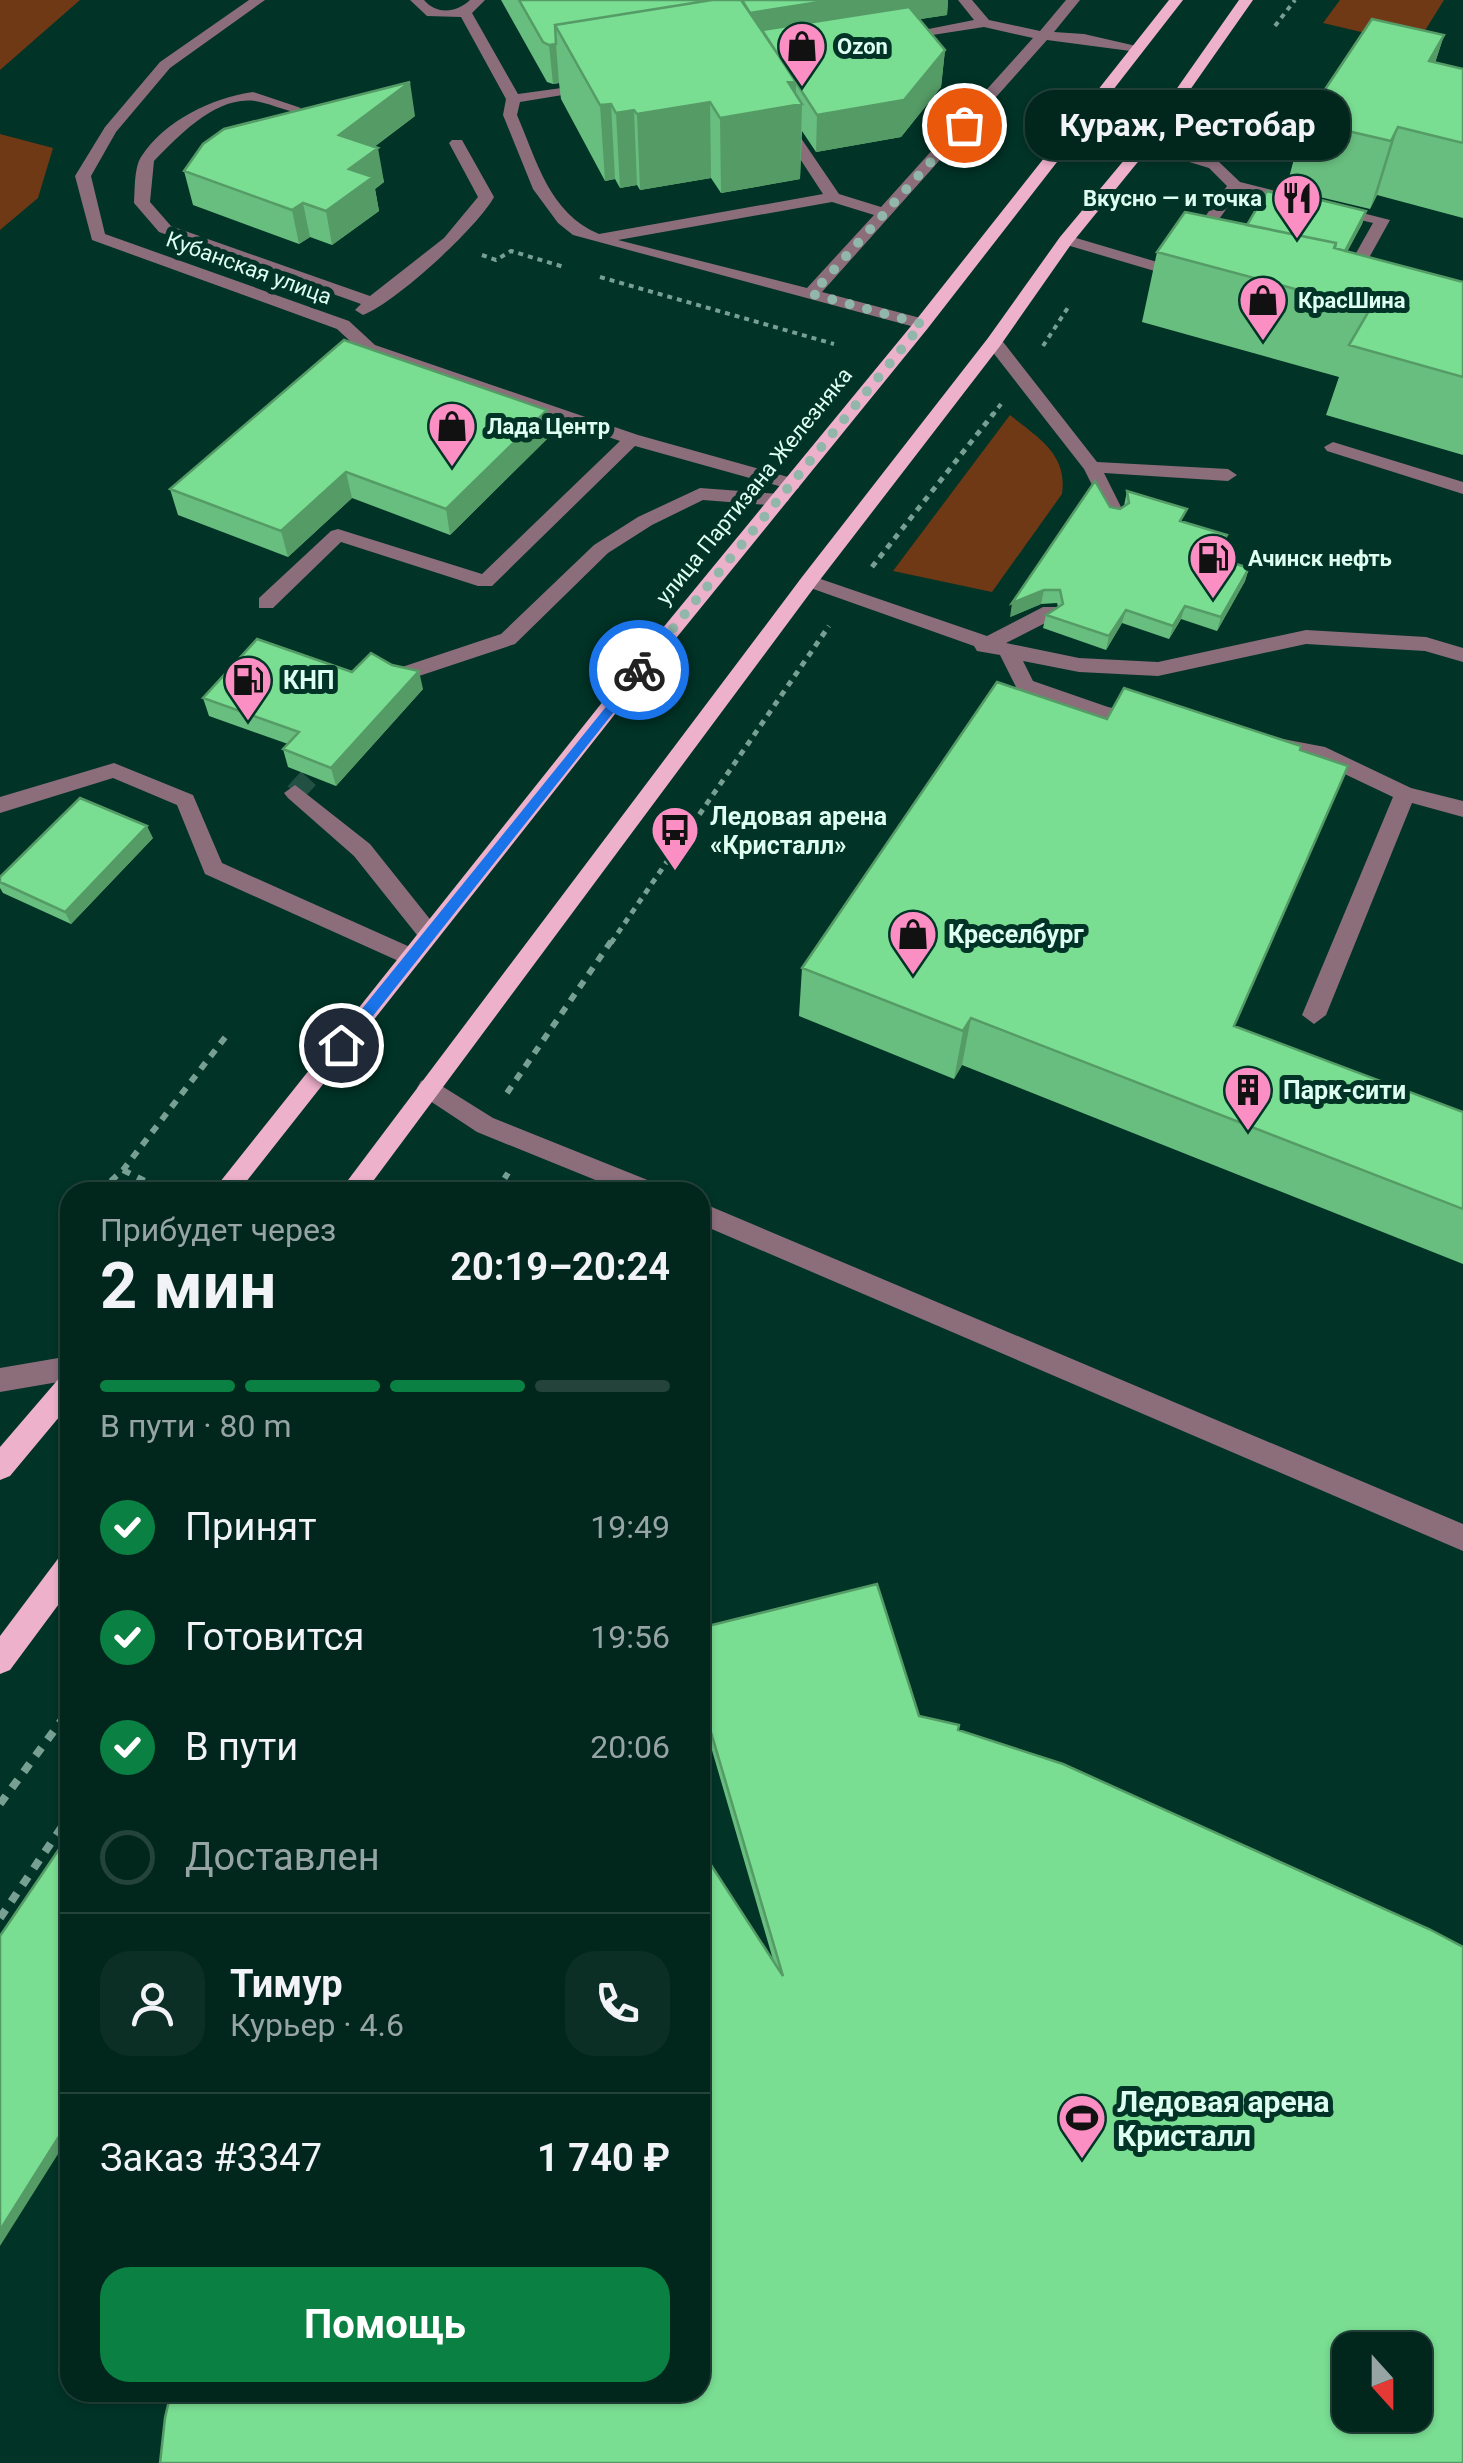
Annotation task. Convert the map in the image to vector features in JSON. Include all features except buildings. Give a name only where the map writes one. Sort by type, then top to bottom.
[{"type":"main road","name":"улица Партизана Железняка","points":[[232,1182],[922,324],[1176,0]]},
{"type":"main road","points":[[358,1182],[808,581],[994,342],[1066,240],[1144,144],[1246,0]]},
{"type":"main road","points":[[4,1460],[60,1396]]},
{"type":"main road","points":[[0,1660],[60,1579]]},
{"type":"street","name":"Кубанская улица","points":[[258,0],[165,66],[110,130],[83,176],[98,237],[343,325],[369,349],[786,492]]},
{"type":"street","points":[[417,0],[424,11],[432,14],[465,12],[478,1],[498,0]]},
{"type":"street","points":[[965,0],[984,22]]},
{"type":"street","points":[[812,294],[1073,0]]},
{"type":"street","points":[[465,12],[512,100],[510,116],[554,214],[569,229],[922,324]]},
{"type":"street","points":[[879,40],[984,22],[1043,36],[1084,38],[1138,48]]},
{"type":"street","points":[[512,100],[609,84]]},
{"type":"street","points":[[294,108],[253,96],[222,101],[180,127],[146,160],[142,202],[165,229],[372,302]]},
{"type":"street","points":[[774,108],[832,197]]},
{"type":"street","points":[[343,325],[483,206],[486,197],[456,143]]},
{"type":"street","points":[[1144,144],[1214,166],[1235,185],[1382,220],[1341,296]]},
{"type":"street","points":[[1173,272],[1235,185]]},
{"type":"street","points":[[597,239],[832,197],[884,213]]},
{"type":"street","points":[[1066,240],[1203,280]]},
{"type":"street","points":[[994,342],[1092,467],[1115,514]]},
{"type":"street","points":[[266,602],[338,536],[485,582],[632,439]]},
{"type":"street","points":[[1333,447],[1463,488]]},
{"type":"street","points":[[1092,467],[1228,475]]},
{"type":"street","points":[[403,674],[508,639],[601,549],[645,521],[700,494],[786,492]]},
{"type":"street","points":[[808,581],[984,646],[1079,665],[1158,669],[1306,637],[1426,644],[1463,655]]},
{"type":"street","points":[[984,646],[1050,612]]},
{"type":"street","points":[[1008,651],[1025,686],[1106,714],[1164,725]]},
{"type":"street","points":[[1241,738],[1318,752],[1406,794],[1463,809]]},
{"type":"street","points":[[0,805],[114,770],[186,800],[213,868],[412,957]]},
{"type":"street","points":[[295,793],[362,850],[429,934]]},
{"type":"street","points":[[1314,1014],[1406,794]]},
{"type":"street","points":[[429,1088],[485,1125],[626,1182]]},
{"type":"street","points":[[710,1218],[1463,1538]]},
{"type":"street","points":[[0,1380],[60,1370]]},
{"type":"path","points":[[496,260],[510,251],[564,267]]},
{"type":"path","points":[[600,277],[834,344]]},
{"type":"path","points":[[110,1182],[230,1032]]},
{"type":"path","points":[[123,1170],[147,1182]]},
{"type":"path","points":[[0,1804],[60,1723]]},
{"type":"path","points":[[0,1918],[60,1831]]},
{"type":"shaded area","points":[[0,0],[80,0],[0,70]]},
{"type":"shaded area","points":[[1340,0],[1444,0],[1416,45],[1323,23]]},
{"type":"shaded area","points":[[0,134],[53,148],[38,198],[0,230]]},
{"type":"shaded area","points":[[1010,415],[1056,457],[1063,480],[1062,494],[992,592],[893,571]]},
{"type":"tunnel","points":[[295,793],[333,751]]},
{"type":"way so far","points":[[639,670],[922,324],[812,294],[964,125]]},
{"type":"place","name":"Ozon","points":[[802,88]]},
{"type":"place","name":"Кураж, Рестобар","points":[[964,125]]},
{"type":"place","name":"Вкусно — и точка","points":[[1297,240]]},
{"type":"place","name":"КрасШина","points":[[1263,342]]},
{"type":"place","name":"Лада Центр","points":[[452,468]]},
{"type":"place","name":"Ачинск нефть","points":[[1213,600]]},
{"type":"place","name":"КНП","points":[[248,722]]},
{"type":"place","name":"Ледовая арена «Кристалл»","points":[[675,872]]},
{"type":"place","name":"Креселбург","points":[[913,976]]},
{"type":"place","name":"Парк-сити","points":[[1248,1132]]},
{"type":"place","name":"Ледовая арена Кристалл","points":[[1082,2160]]},
{"type":"route","points":[[341,1045],[639,670]]}]
